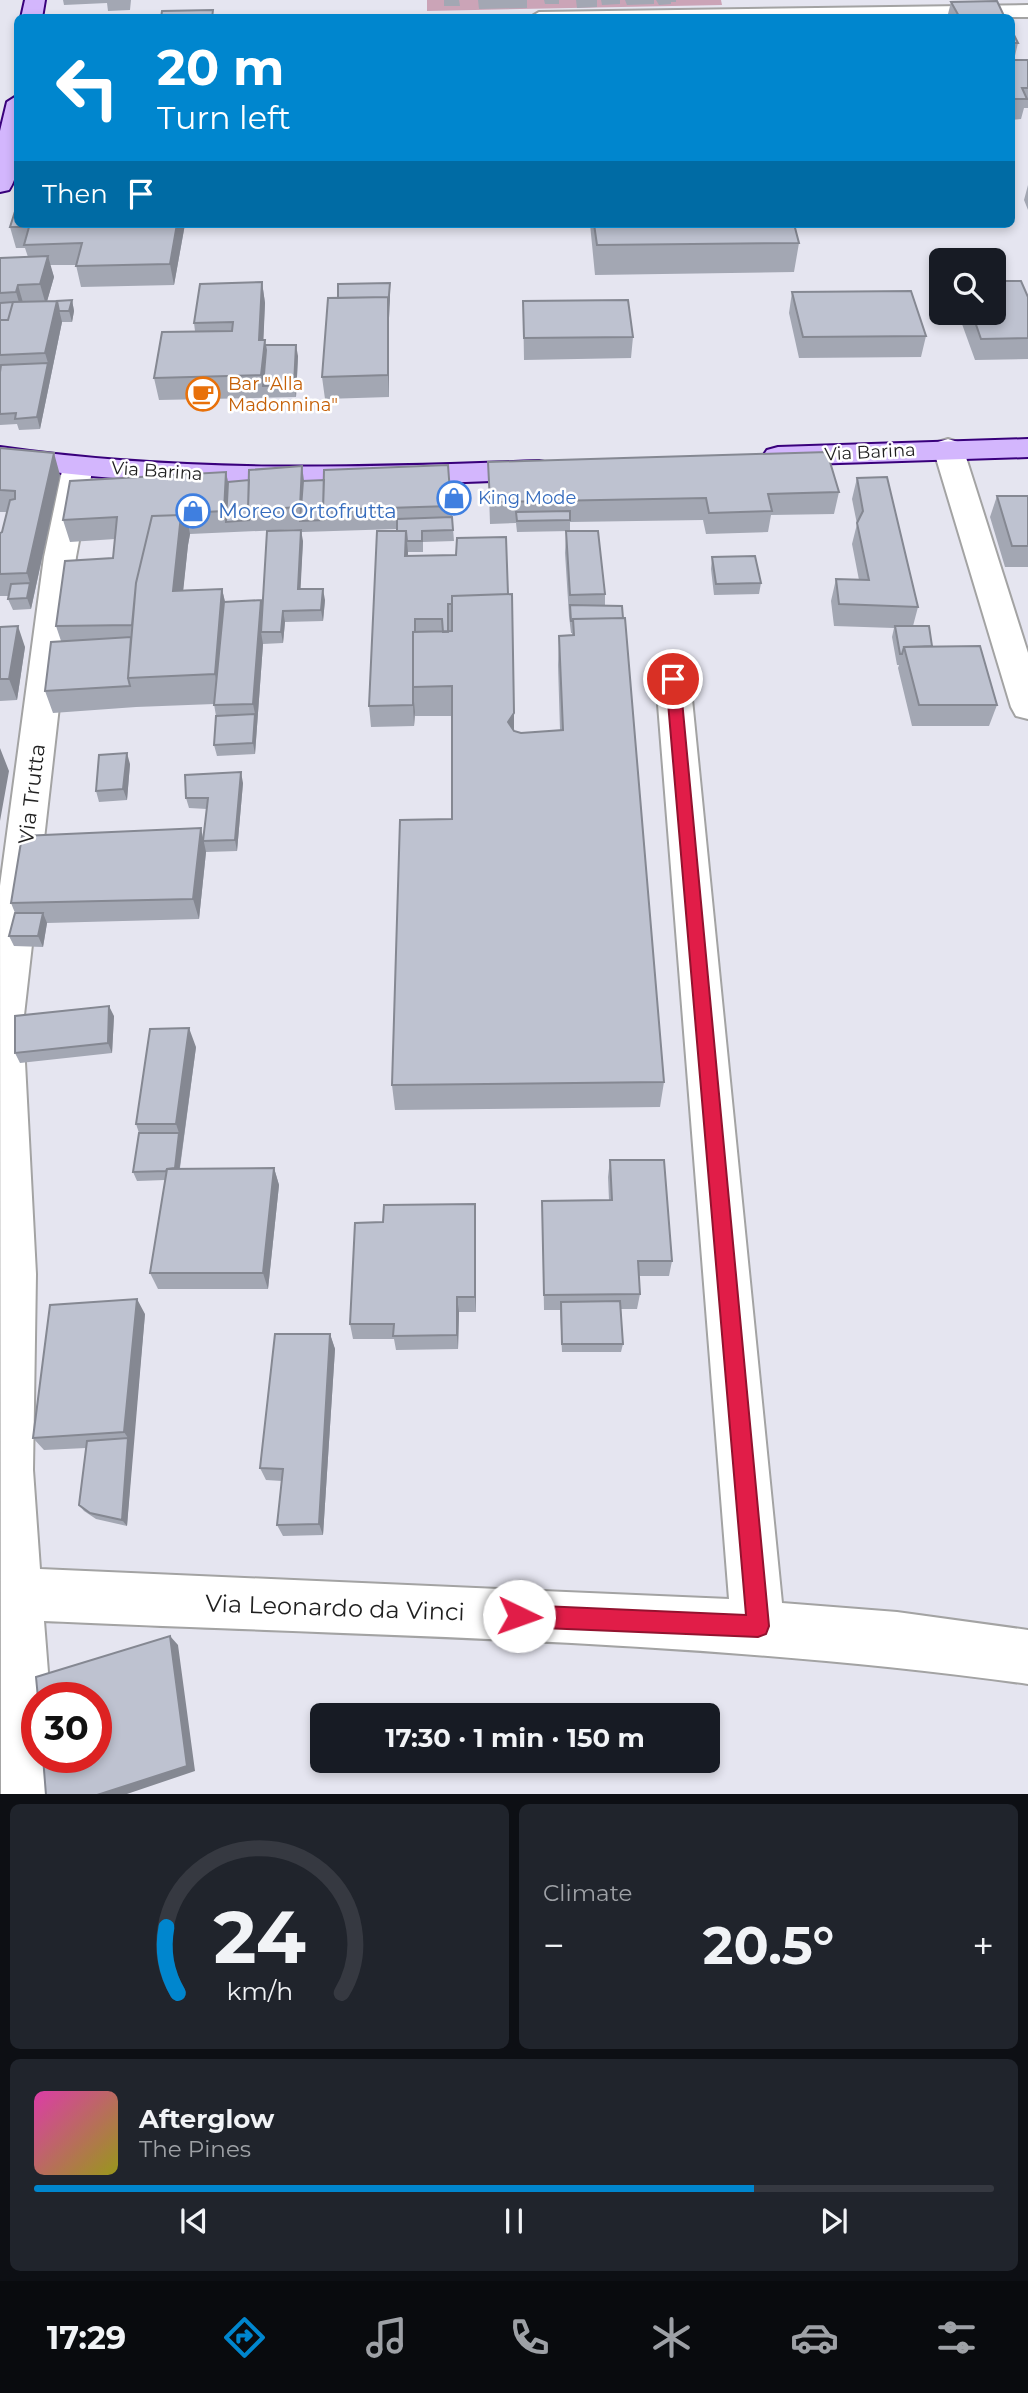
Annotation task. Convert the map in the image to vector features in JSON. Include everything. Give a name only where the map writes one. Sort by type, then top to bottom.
[{"type":"main road","points":[[0,185],[14,120]]},
{"type":"main road","name":"Via Barina","points":[[745,457],[948,448],[1028,448]]},
{"type":"main road","name":"Via Barina","points":[[0,456],[78,466],[300,478],[568,468]]},
{"type":"street","points":[[948,448],[1028,707]]},
{"type":"street","name":"Via Trutta","points":[[29,1794],[8,1470],[13,1274],[1,1023],[60,557],[78,466]]},
{"type":"street","points":[[673,679],[758,1626]]},
{"type":"street","name":"Via Leonardo da Vinci","points":[[18,1594],[758,1626],[897,1639],[1028,1657]]},
{"type":"shaded area","points":[[427,0],[721,0],[722,5],[427,11]]},
{"type":"building","points":[[997,1],[1003,14],[958,14],[951,2]]},
{"type":"building","points":[[213,10],[212,14],[162,14],[162,11]]},
{"type":"building","points":[[1015,60],[1028,60],[1028,88],[1022,88],[1027,99],[1015,99]]},
{"type":"building","points":[[29,228],[176,228],[170,264],[76,266],[82,243],[24,245]]},
{"type":"building","points":[[595,228],[795,228],[799,243],[597,245]]},
{"type":"building","points":[[48,256],[40,284],[18,285],[16,292],[0,293],[0,258]]},
{"type":"building","points":[[1006,281],[1021,281],[1028,297],[1028,338],[981,339],[976,325],[1006,325]]},
{"type":"building","points":[[262,282],[259,340],[265,340],[261,375],[154,378],[162,332],[232,331],[233,322],[194,323],[200,284]]},
{"type":"building","points":[[390,283],[388,307],[388,297],[338,298],[338,284]]},
{"type":"building","points":[[911,291],[926,336],[803,337],[792,292]]},
{"type":"building","points":[[388,297],[388,375],[322,377],[328,298]]},
{"type":"building","points":[[72,300],[69,311],[59,311],[57,301]]},
{"type":"building","points":[[628,300],[633,337],[524,338],[523,301]]},
{"type":"building","points":[[57,301],[45,353],[0,355],[0,320],[8,320],[13,302]]},
{"type":"building","points":[[13,302],[8,320],[0,320],[0,303]]},
{"type":"building","points":[[265,345],[296,345],[294,385],[263,386]]},
{"type":"building","points":[[48,363],[37,417],[15,419],[16,413],[0,414],[1,365]]},
{"type":"building","points":[[0,448],[54,453],[27,573],[0,574],[0,533],[10,500],[15,499],[15,491],[0,490]]},
{"type":"building","points":[[827,452],[839,492],[768,494],[772,511],[709,513],[706,498],[490,502],[488,462]]},
{"type":"building","points":[[448,465],[451,506],[323,510],[324,470]]},
{"type":"building","points":[[302,466],[300,507],[248,510],[249,470]]},
{"type":"building","points":[[226,472],[224,511],[186,513],[183,524],[181,515],[152,516],[136,583],[132,625],[56,626],[65,561],[113,558],[117,517],[63,520],[70,481]]},
{"type":"building","points":[[887,477],[918,607],[839,604],[836,579],[869,580],[857,523],[863,511],[857,478]]},
{"type":"building","points":[[249,480],[249,520],[226,522],[228,482]]},
{"type":"building","points":[[324,480],[324,520],[300,521],[303,481]]},
{"type":"building","points":[[997,496],[1028,496],[1028,546],[1012,546]]},
{"type":"building","points":[[570,511],[570,520],[517,521],[516,512]]},
{"type":"building","points":[[181,515],[173,591],[222,589],[215,674],[128,678],[136,583],[152,516]]},
{"type":"building","points":[[452,517],[453,530],[422,531],[422,541],[407,541],[406,531],[397,531],[397,519]]},
{"type":"building","points":[[301,530],[298,589],[323,589],[321,610],[283,611],[281,632],[261,632],[267,531]]},
{"type":"building","points":[[377,531],[406,531],[405,556],[456,555],[457,538],[506,537],[508,594],[452,596],[452,604],[448,604],[448,632],[443,632],[442,619],[415,619],[413,705],[369,706]]},
{"type":"building","points":[[566,531],[598,531],[605,594],[570,595]]},
{"type":"building","points":[[755,556],[761,583],[716,584],[712,557]]},
{"type":"building","points":[[30,583],[27,598],[8,599],[11,584]]},
{"type":"building","points":[[512,594],[514,713],[508,722],[514,731],[521,733],[563,730],[559,636],[574,635],[573,619],[625,618],[664,1082],[392,1085],[400,820],[452,819],[452,686],[413,687],[413,632],[452,631],[452,596]]},
{"type":"building","points":[[261,600],[253,704],[214,705],[224,602]]},
{"type":"building","points":[[570,605],[622,606],[623,618],[571,621]]},
{"type":"building","points":[[18,626],[9,679],[0,679],[0,627]]},
{"type":"building","points":[[895,626],[929,626],[932,646],[904,647],[900,654]]},
{"type":"building","points":[[131,637],[128,678],[130,686],[45,691],[51,642]]},
{"type":"building","points":[[980,646],[997,705],[919,705],[904,647]]},
{"type":"building","points":[[255,714],[253,743],[214,745],[216,716]]},
{"type":"building","points":[[127,753],[123,789],[96,791],[99,755]]},
{"type":"building","points":[[241,772],[235,840],[203,841],[208,798],[186,798],[185,775]]},
{"type":"building","points":[[201,828],[193,899],[11,903],[22,836]]},
{"type":"building","points":[[15,913],[43,913],[38,936],[9,936]]},
{"type":"building","points":[[109,1006],[108,1043],[15,1053],[15,1016]]},
{"type":"building","points":[[189,1028],[176,1124],[136,1124],[150,1029]]},
{"type":"building","points":[[139,1133],[179,1133],[175,1168],[166,1171],[133,1172]]},
{"type":"building","points":[[610,1160],[664,1160],[672,1261],[638,1261],[640,1294],[544,1295],[542,1201],[612,1200]]},
{"type":"building","points":[[274,1168],[263,1273],[150,1273],[167,1169]]},
{"type":"building","points":[[475,1204],[475,1297],[457,1297],[457,1335],[393,1336],[394,1324],[350,1324],[355,1223],[383,1222],[384,1205]]},
{"type":"building","points":[[137,1299],[124,1432],[33,1438],[50,1305]]},
{"type":"building","points":[[620,1301],[623,1344],[562,1344],[561,1302]]},
{"type":"building","points":[[275,1334],[330,1334],[319,1524],[277,1525],[283,1469],[260,1468]]},
{"type":"building","points":[[128,1438],[122,1520],[90,1513],[79,1505],[87,1441]]},
{"type":"building","points":[[170,1636],[187,1766],[100,1794],[46,1794],[44,1773],[112,1773],[112,1682],[36,1682],[36,1677]]},
{"type":"place","name":"Bar \"Alla Madonnina\"","points":[[203,394]]},
{"type":"place","name":"King Mode","points":[[454,498]]},
{"type":"place","name":"Moreo Ortofrutta","points":[[193,511]]},
{"type":"route","points":[[519,1616],[758,1626],[673,679]]}]
